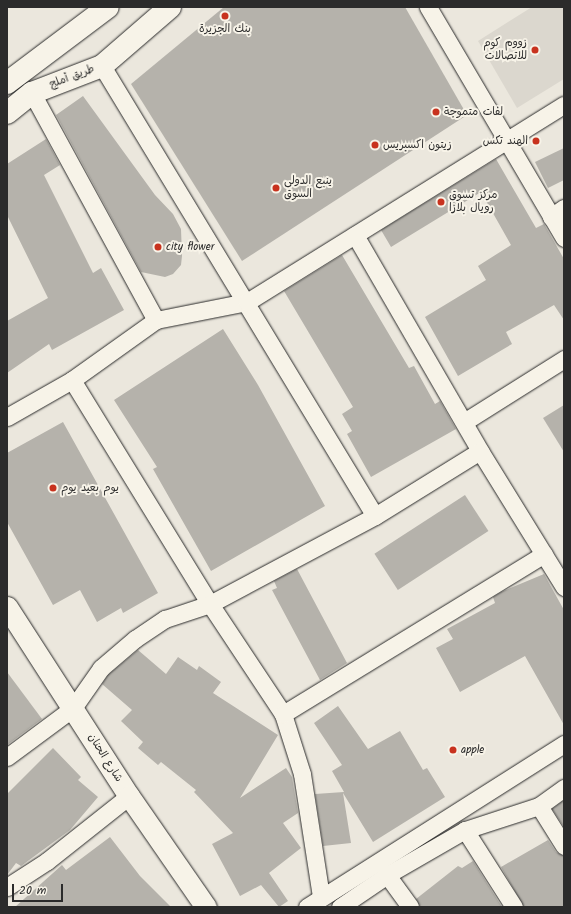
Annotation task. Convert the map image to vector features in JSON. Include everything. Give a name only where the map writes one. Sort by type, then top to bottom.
[{"type":"highway","points":[[7,83],[108,7]]},
{"type":"highway","name":"طريق أملج","points":[[7,113],[32,93],[102,66],[170,7]]},
{"type":"main road","name":"شارع الحنان","points":[[7,607],[129,796],[206,907]]},
{"type":"street","points":[[428,7],[506,141],[557,212],[564,238]]},
{"type":"street","points":[[102,66],[247,302],[374,516]]},
{"type":"street","points":[[32,93],[156,320]]},
{"type":"street","points":[[7,417],[72,380],[156,320],[247,302],[564,105]]},
{"type":"street","points":[[355,235],[480,450],[564,586]]},
{"type":"street","points":[[464,422],[564,359]]},
{"type":"street","points":[[72,380],[210,604],[283,714],[302,774],[321,897]]},
{"type":"street","points":[[7,757],[73,708],[101,668],[135,639],[165,619],[210,604],[374,516],[480,450]]},
{"type":"street","points":[[283,714],[544,554]]},
{"type":"street","points":[[307,907],[564,744]]},
{"type":"street","points":[[340,907],[387,875],[465,830],[539,806],[564,788]]},
{"type":"street","points":[[7,887],[47,861],[129,796]]},
{"type":"street","points":[[539,806],[564,846]]},
{"type":"street","points":[[465,830],[514,907]]},
{"type":"street","points":[[387,875],[410,907]]},
{"type":"shaded area","points":[[532,7],[564,7],[564,79],[517,108],[478,41]]},
{"type":"building","name":"ينبع الدولى السوق","points":[[224,7],[405,7],[467,115],[242,261],[131,84]]},
{"type":"building","points":[[83,96],[155,195],[173,214],[181,229],[181,265],[173,274],[165,277],[141,272],[56,115]]},
{"type":"building","points":[[46,139],[60,165],[44,175],[93,273],[101,268],[124,310],[52,350],[49,344],[7,373],[7,321],[48,298],[7,215],[7,164]]},
{"type":"building","points":[[564,148],[564,180],[548,188],[535,162]]},
{"type":"building","points":[[496,159],[536,228],[544,224],[564,259],[564,320],[554,305],[506,332],[512,344],[458,376],[425,317],[486,280],[478,266],[511,245],[481,192],[391,247],[381,230]]},
{"type":"building","points":[[342,255],[409,368],[414,366],[435,404],[440,401],[456,429],[371,477],[347,434],[352,431],[342,414],[353,407],[284,291]]},
{"type":"building","points":[[223,329],[258,385],[325,506],[211,571],[153,469],[157,467],[114,400]]},
{"type":"building","points":[[564,405],[564,452],[543,418]]},
{"type":"building","name":"يوم بعيد يوم","points":[[63,422],[158,593],[123,613],[121,608],[97,622],[80,590],[53,605],[7,522],[7,453]]},
{"type":"building","points":[[465,495],[488,531],[398,590],[374,554]]},
{"type":"building","points":[[297,569],[347,663],[320,680],[272,590],[277,588],[274,581]]},
{"type":"building","points":[[544,574],[564,610],[564,725],[525,656],[460,692],[436,648],[453,639],[447,629],[495,603],[493,597],[501,592]]},
{"type":"building","points":[[138,650],[166,674],[178,657],[197,670],[199,666],[221,682],[213,693],[278,735],[240,798],[286,768],[292,777],[298,813],[283,823],[301,848],[269,873],[288,901],[279,907],[261,885],[240,896],[212,844],[233,833],[194,792],[196,790],[161,762],[158,765],[138,748],[143,742],[121,721],[132,710],[102,684],[108,675]]},
{"type":"building","points":[[7,672],[42,719],[7,745]]},
{"type":"building","points":[[338,706],[368,749],[400,731],[423,770],[427,768],[445,797],[373,842],[343,793],[351,843],[323,846],[315,794],[344,792],[332,771],[342,765],[314,723]]},
{"type":"building","points":[[53,748],[81,777],[78,780],[98,797],[70,830],[21,866],[16,863],[7,875],[7,794]]},
{"type":"building","points":[[564,800],[564,827],[552,809]]},
{"type":"building","points":[[110,837],[140,876],[171,907],[15,907],[62,865],[66,870]]},
{"type":"building","points":[[548,840],[556,852],[564,856],[564,907],[524,907],[501,867]]},
{"type":"building","points":[[473,861],[502,907],[420,907],[416,899],[458,866],[462,868]]},
{"type":"place","name":"بنك الجزيرة","points":[[225,16]]},
{"type":"place","name":"زووم كوم للاتصالات","points":[[535,50]]},
{"type":"place","name":"لفات متموجة","points":[[436,112]]},
{"type":"place","name":"الهند تكس","points":[[536,141]]},
{"type":"place","name":"زيتون اكسبريس","points":[[375,145]]},
{"type":"place","name":"ينبع الدولى السوق","points":[[276,188]]},
{"type":"place","name":"مركز تسوق رويال بلازا","points":[[441,202]]},
{"type":"place","name":"city flower","points":[[158,247]]},
{"type":"place","name":"يوم بعيد يوم","points":[[53,488]]},
{"type":"place","name":"apple","points":[[453,750]]}]
